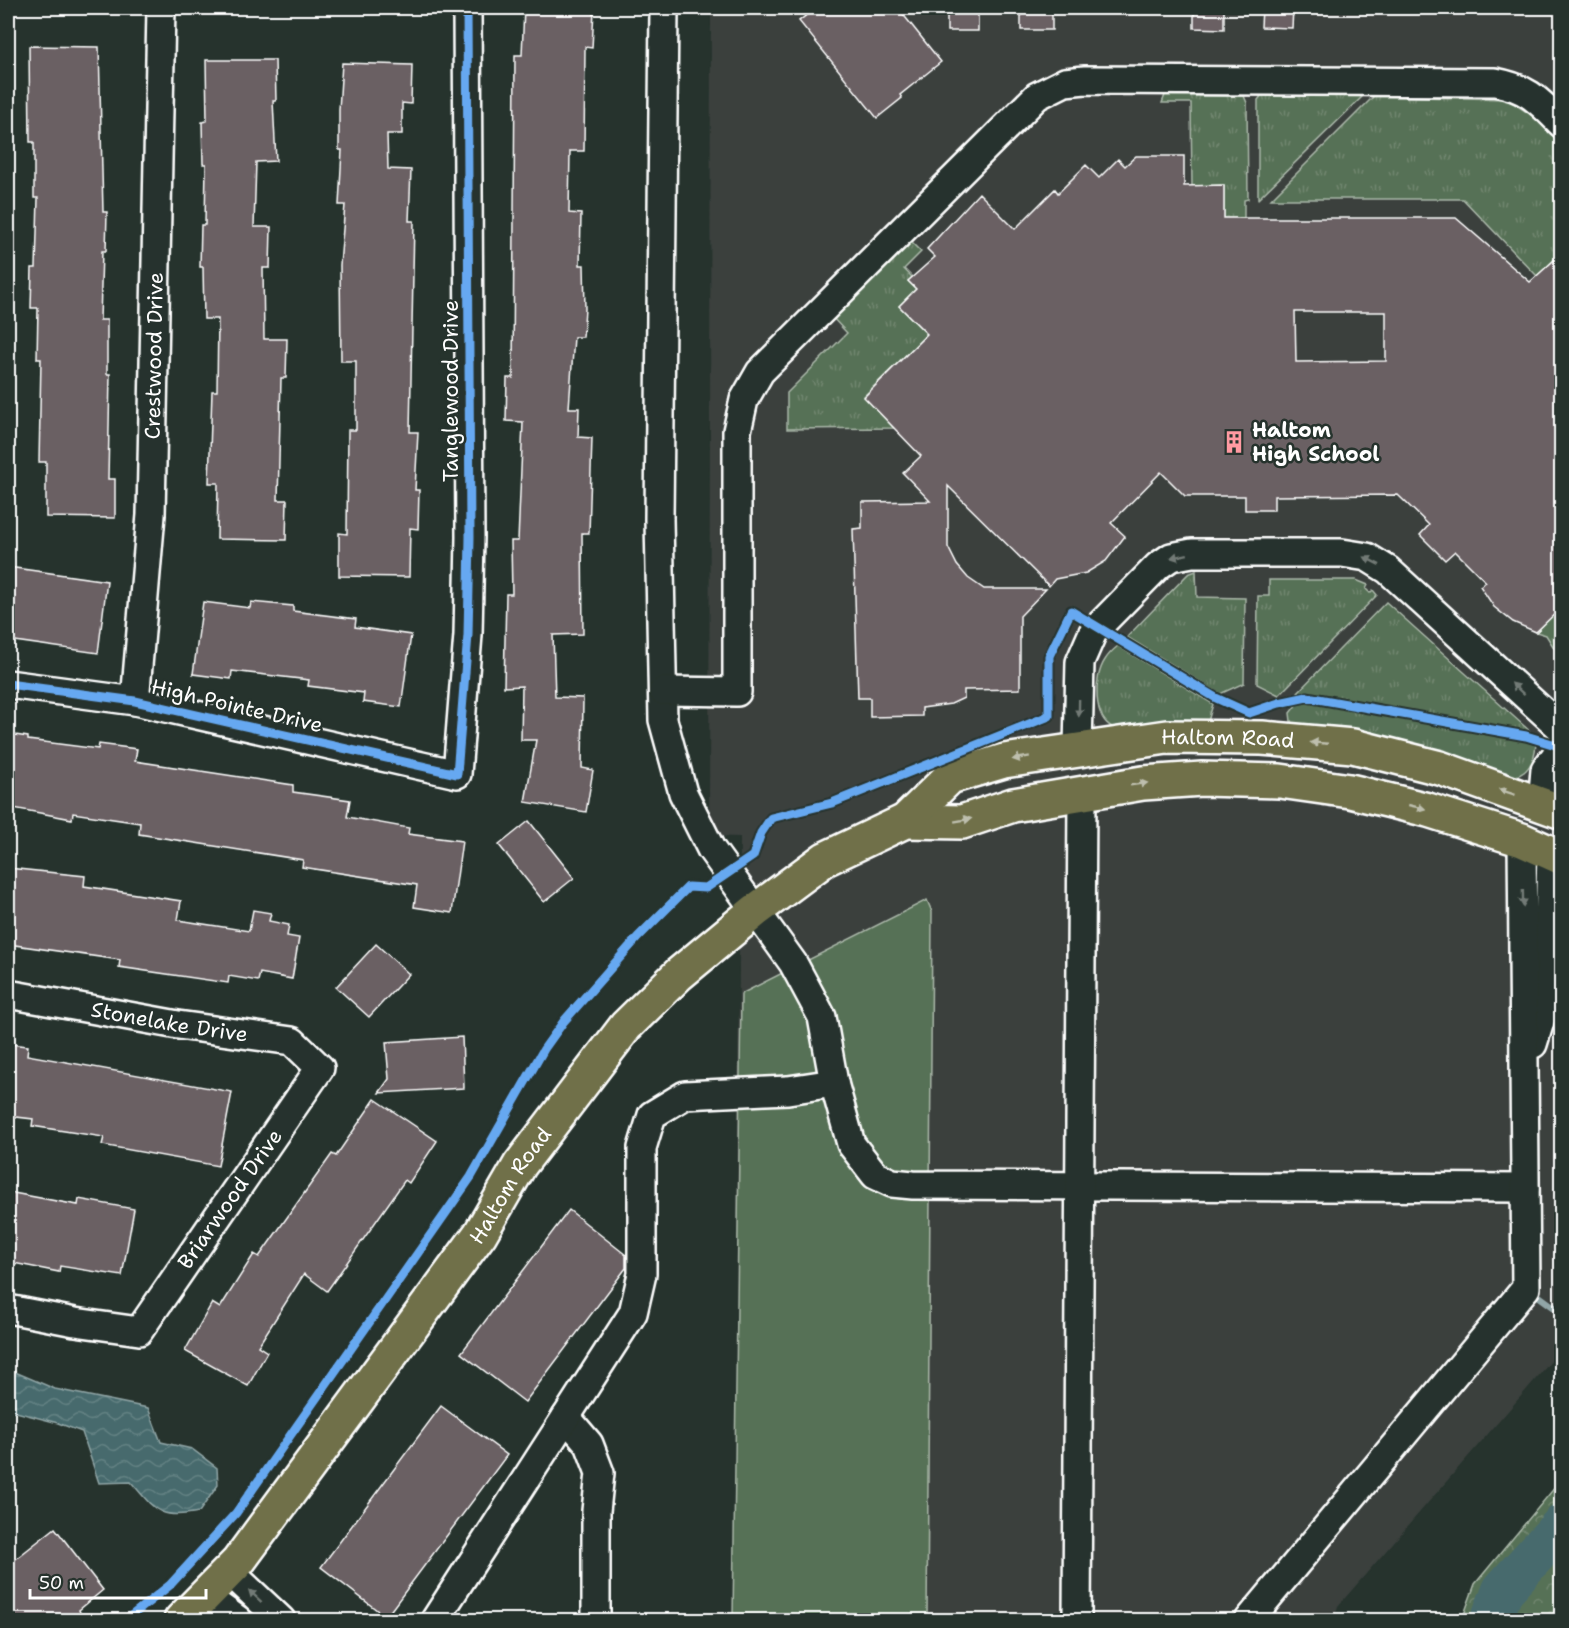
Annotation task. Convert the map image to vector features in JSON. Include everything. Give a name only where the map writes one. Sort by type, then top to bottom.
[{"type":"main road","name":"Haltom Road","points":[[181,1620],[228,1571],[480,1234],[520,1166],[626,1026],[680,974],[755,911],[825,859],[905,821],[950,777],[1004,761],[1078,748],[1167,737],[1262,738],[1353,746],[1440,768],[1552,808]]},
{"type":"main road","points":[[1078,748],[1082,794]]},
{"type":"main road","name":"Haltom Road","points":[[905,821],[962,822],[1013,805],[1143,783],[1202,779],[1280,781],[1350,791],[1428,810],[1522,840],[1556,856]]},
{"type":"main road","points":[[1522,840],[1552,808]]},
{"type":"main road","points":[[1552,808],[1556,856]]},
{"type":"street","name":"Crestwood Drive","points":[[135,701],[151,515],[161,8]]},
{"type":"street","name":"Tanglewood Drive","points":[[457,774],[468,635],[470,537],[467,8]]},
{"type":"street","points":[[664,8],[659,519],[663,720],[683,793],[711,849],[793,963],[822,1017],[834,1083],[851,1144],[875,1175],[892,1182],[961,1187],[1525,1188]]},
{"type":"street","points":[[663,692],[737,692],[737,431],[744,400],[760,372],[1037,96],[1065,82],[1085,80],[1495,82],[1517,86],[1535,97],[1562,124]]},
{"type":"street","points":[[1078,748],[1080,662],[1093,632],[1158,566],[1171,557],[1192,553],[1342,553],[1367,557],[1388,570],[1562,729]]},
{"type":"street","name":"High Pointe Drive","points":[[8,684],[135,701],[457,774]]},
{"type":"street","points":[[1552,808],[1545,770],[1562,747]]},
{"type":"street","points":[[1077,1620],[1082,794]]},
{"type":"street","points":[[1249,1620],[1526,1288],[1522,840]]},
{"type":"street","points":[[1525,1071],[1547,999],[1556,856]]},
{"type":"street","name":"Stonelake Drive","points":[[8,994],[178,1025],[292,1041],[320,1068]]},
{"type":"street","name":"Briarwood Drive","points":[[8,1309],[139,1331],[320,1068]]},
{"type":"street","points":[[435,1620],[633,1313],[642,1274],[642,1148],[652,1115],[685,1095],[788,1090],[834,1083]]},
{"type":"street","points":[[566,1417],[589,1444],[600,1473],[596,1511],[596,1620]]},
{"type":"street","points":[[228,1571],[281,1620]]},
{"type":"street","points":[[205,1596],[238,1620]]},
{"type":"shaded area","points":[[711,8],[1561,8],[1561,1350],[1338,1606],[1334,1620],[734,1620],[740,837],[709,836]]},
{"type":"green space","points":[[1364,8],[1561,8],[1562,12],[1364,11]]},
{"type":"green space","points":[[1165,95],[1244,96],[1247,103],[1248,199],[1244,200],[1244,218],[1224,218],[1224,185],[1192,186],[1191,103],[1162,103]]},
{"type":"green space","points":[[1262,95],[1364,95],[1258,199],[1258,100]]},
{"type":"green space","points":[[1374,96],[1507,99],[1534,117],[1561,144],[1561,253],[1537,276],[1463,199],[1271,199]]},
{"type":"green space","points":[[908,239],[921,252],[904,269],[912,277],[908,281],[916,289],[899,306],[927,334],[864,396],[894,428],[787,429],[787,393],[847,333],[831,316]]},
{"type":"green space","points":[[1196,571],[1197,597],[1245,598],[1244,683],[1220,694],[1127,637],[1188,574]]},
{"type":"green space","points":[[1269,580],[1356,580],[1368,585],[1366,589],[1370,593],[1373,590],[1377,595],[1279,695],[1257,684],[1258,596],[1269,596]]},
{"type":"green space","points":[[1386,602],[1532,733],[1314,694],[1296,694]]},
{"type":"green space","points":[[1553,615],[1561,623],[1561,659],[1546,635],[1536,632]]},
{"type":"green space","points":[[1118,646],[1213,704],[1207,725],[1114,728],[1107,723],[1102,716],[1097,697],[1098,677],[1105,660]]},
{"type":"green space","points":[[1304,702],[1536,743],[1534,755],[1525,771],[1508,777],[1292,729],[1290,713],[1297,704]]},
{"type":"green space","points":[[927,900],[932,912],[927,1620],[733,1620],[741,994]]},
{"type":"green space","points":[[1561,1480],[1561,1620],[1462,1620],[1475,1584]]},
{"type":"water","points":[[8,1369],[55,1389],[148,1408],[161,1442],[192,1449],[217,1468],[218,1485],[199,1512],[175,1515],[153,1506],[131,1482],[99,1483],[82,1432],[8,1410]]},
{"type":"building","points":[[524,8],[594,10],[592,48],[585,47],[584,151],[570,151],[569,213],[581,214],[580,265],[584,265],[585,309],[583,337],[574,337],[569,408],[579,408],[578,437],[592,438],[589,533],[582,533],[583,634],[553,635],[555,697],[583,698],[582,768],[593,770],[586,812],[525,802],[536,740],[521,740],[522,686],[504,687],[506,594],[512,594],[511,541],[518,541],[523,422],[506,421],[507,378],[513,378],[515,55],[522,55]]},
{"type":"building","points":[[816,8],[898,8],[941,62],[900,95],[902,98],[877,118],[799,21]]},
{"type":"building","points":[[947,8],[978,8],[978,31],[947,31]]},
{"type":"building","points":[[1021,8],[1052,8],[1052,30],[1021,30]]},
{"type":"building","points":[[1194,8],[1224,8],[1224,29],[1194,28]]},
{"type":"building","points":[[1262,8],[1293,8],[1292,28],[1261,27]]},
{"type":"building","points":[[29,46],[99,47],[103,212],[107,212],[106,251],[102,251],[100,320],[107,320],[107,374],[110,374],[108,479],[115,479],[115,518],[46,517],[46,462],[39,462],[41,359],[37,359],[38,308],[31,308],[32,268],[36,268],[38,198],[34,198],[34,142],[30,142]]},
{"type":"building","points":[[206,60],[275,60],[276,101],[273,101],[276,161],[256,162],[254,227],[271,227],[270,268],[263,268],[264,339],[287,339],[286,378],[281,378],[278,500],[287,500],[286,540],[217,539],[218,483],[209,483],[212,391],[217,391],[218,319],[204,319],[203,267],[200,267],[201,225],[205,225],[206,164],[203,164],[202,122],[207,121]]},
{"type":"building","points":[[342,63],[412,65],[411,104],[402,103],[402,134],[387,134],[388,169],[411,170],[409,221],[414,221],[410,432],[418,432],[415,490],[419,490],[418,529],[410,528],[409,577],[339,576],[339,533],[347,534],[348,430],[356,430],[356,361],[341,361],[340,265],[345,205],[339,205],[342,150],[339,150],[339,110]]},
{"type":"building","name":"Haltom High School","points":[[1136,156],[1184,156],[1184,186],[1224,185],[1224,218],[1456,218],[1530,282],[1562,253],[1562,607],[1536,632],[1513,622],[1494,607],[1480,586],[1486,582],[1455,551],[1445,560],[1420,535],[1429,525],[1398,495],[1274,496],[1274,510],[1245,510],[1245,496],[1185,496],[1161,472],[1111,523],[1125,536],[1106,561],[1086,573],[1055,579],[1049,586],[948,486],[948,547],[957,565],[968,578],[984,589],[1046,589],[1020,616],[1020,689],[964,690],[964,698],[951,704],[922,708],[922,716],[870,717],[870,698],[858,698],[853,529],[862,528],[862,502],[930,501],[903,473],[921,456],[864,397],[927,334],[899,306],[916,289],[908,281],[935,257],[927,249],[979,193],[1015,229],[1055,189],[1058,193],[1086,165],[1099,178],[1118,159],[1125,166]],"holes":[[[1295,312],[1386,312],[1386,361],[1296,362]]]},
{"type":"building","points":[[8,567],[107,581],[98,653],[8,640]]},
{"type":"building","points":[[203,602],[250,608],[251,602],[293,606],[293,611],[356,619],[355,627],[411,635],[401,707],[363,702],[364,693],[308,686],[309,680],[232,671],[231,679],[193,674]]},
{"type":"building","points":[[8,734],[28,737],[28,740],[98,749],[99,744],[137,749],[135,761],[293,785],[293,792],[350,800],[347,817],[409,828],[408,834],[462,841],[452,913],[414,907],[417,885],[302,867],[303,860],[139,834],[140,823],[73,813],[72,819],[8,807]]},
{"type":"building","points":[[529,821],[574,878],[544,902],[499,845]]},
{"type":"building","points":[[8,868],[85,876],[84,886],[181,901],[178,920],[249,931],[253,910],[271,913],[269,921],[289,925],[287,936],[299,938],[292,979],[260,973],[258,981],[229,976],[228,983],[119,967],[120,960],[8,944]]},
{"type":"building","points":[[376,944],[409,974],[369,1017],[336,987]]},
{"type":"building","points":[[462,1037],[464,1088],[379,1093],[389,1079],[386,1042]]},
{"type":"building","points":[[8,1044],[28,1046],[27,1055],[232,1092],[218,1166],[102,1145],[104,1137],[32,1126],[33,1119],[8,1116]]},
{"type":"building","points":[[375,1099],[437,1141],[409,1183],[405,1180],[327,1291],[304,1274],[258,1346],[267,1352],[248,1386],[185,1351],[212,1303],[220,1308],[254,1254],[259,1257],[332,1154],[336,1156]]},
{"type":"building","points":[[8,1192],[78,1205],[79,1199],[134,1209],[122,1276],[60,1266],[59,1272],[8,1262]]},
{"type":"building","points":[[569,1210],[626,1255],[626,1268],[525,1402],[461,1353]]},
{"type":"building","points":[[441,1406],[507,1455],[386,1617],[321,1567]]},
{"type":"building","points":[[55,1528],[103,1590],[79,1610],[83,1620],[8,1620],[8,1565]]},
{"type":"waterway","points":[[1540,1297],[1562,1313]]},
{"type":"waterway","points":[[1491,1620],[1503,1590],[1562,1525]]},
{"type":"cycle path","points":[[8,684],[135,701],[457,774],[468,635],[470,537],[467,8]]},
{"type":"cycle path","points":[[126,1620],[170,1585],[236,1513],[471,1177],[544,1049],[564,1021],[638,937],[688,887],[706,888],[753,856],[761,833],[771,818],[832,803],[1049,716],[1049,656],[1071,611],[1216,698],[1249,713],[1307,697],[1526,736],[1562,747]]},
{"type":"place","name":"Haltom High School","points":[[1234,442]]}]
